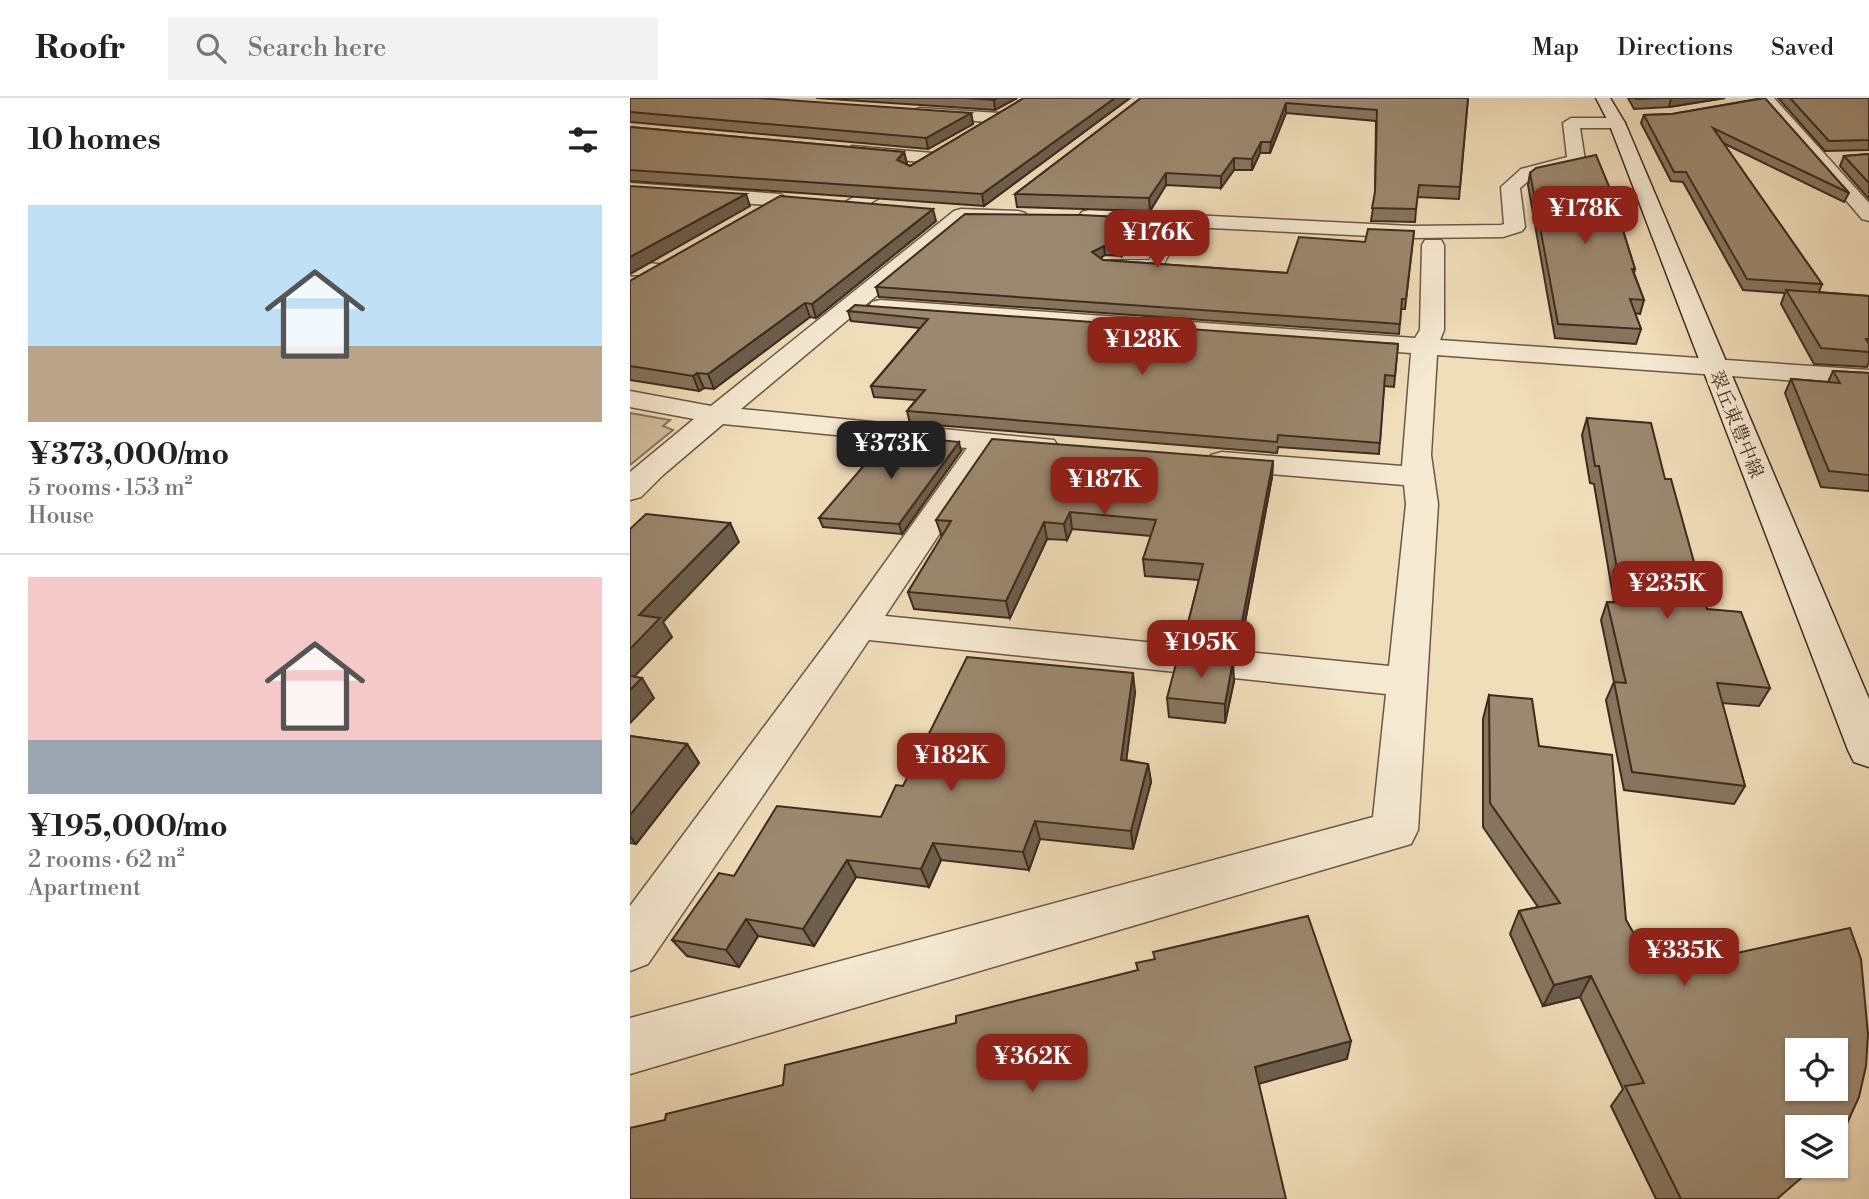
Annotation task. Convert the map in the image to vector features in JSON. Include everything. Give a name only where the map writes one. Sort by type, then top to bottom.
[{"type":"street","points":[[1763,99],[1869,215]]},
{"type":"street","points":[[903,111],[1004,115],[977,132]]},
{"type":"street","points":[[1069,216],[1412,232],[1457,229],[1503,232],[1515,227],[1510,187],[1527,173],[1576,160],[1571,123],[1617,114]]},
{"type":"street","name":"翠丘東豊中線","points":[[1617,114],[1714,367],[1869,750]]},
{"type":"street","points":[[836,149],[938,155],[852,206]]},
{"type":"street","points":[[1819,159],[1844,158]]},
{"type":"street","points":[[630,189],[804,202]]},
{"type":"street","points":[[989,216],[1012,199]]},
{"type":"street","points":[[744,221],[780,200]]},
{"type":"street","points":[[828,204],[893,209]]},
{"type":"street","points":[[934,213],[1043,216]]},
{"type":"street","points":[[630,491],[652,468],[961,215]]},
{"type":"street","points":[[630,1046],[1395,830],[1422,504],[1416,455],[1425,344],[1432,330],[1433,245]]},
{"type":"street","points":[[630,268],[665,267],[630,287]]},
{"type":"street","points":[[851,305],[1425,344],[1869,378]]},
{"type":"street","points":[[630,399],[716,415],[1067,448]]},
{"type":"street","points":[[630,947],[859,626],[986,442]]},
{"type":"street","points":[[1189,458],[1419,477]]},
{"type":"street","points":[[859,626],[1408,682]]},
{"type":"lane","points":[[1105,263],[1155,266],[1179,220]]},
{"type":"shaded area","points":[[630,413],[670,420],[663,426],[673,430],[630,465]]},
{"type":"building","points":[[630,98],[758,98],[971,113],[926,138],[630,112]]},
{"type":"building","points":[[964,98],[997,98],[994,100]]},
{"type":"building","points":[[1024,98],[1115,98],[982,194],[630,170],[630,127],[904,152],[897,160],[910,166]]},
{"type":"building","points":[[1141,98],[1468,98],[1460,187],[1419,185],[1416,209],[1372,208],[1375,192],[1377,110],[1286,103],[1271,142],[1261,142],[1252,159],[1234,158],[1221,176],[1166,173],[1149,198],[1015,194]]},
{"type":"building","points":[[1765,98],[1849,193],[1713,128],[1822,284],[1747,279],[1686,172],[1674,172],[1644,115],[1672,114]]},
{"type":"building","points":[[1790,98],[1869,98],[1869,140],[1829,141]]},
{"type":"building","points":[[1869,154],[1869,183],[1844,156]]},
{"type":"building","points":[[1596,155],[1622,218],[1619,218],[1635,269],[1632,269],[1644,300],[1630,299],[1641,329],[1558,324],[1530,173],[1536,168]]},
{"type":"building","points":[[630,186],[746,194],[630,257]]},
{"type":"building","points":[[780,196],[933,209],[812,304],[805,303],[708,374],[697,373],[693,376],[630,366],[630,281]]},
{"type":"building","points":[[965,214],[1139,218],[1121,246],[1104,246],[1092,252],[1103,260],[1287,273],[1299,237],[1365,242],[1368,229],[1414,231],[1406,299],[1402,299],[1400,324],[876,287]]},
{"type":"building","points":[[1786,290],[1869,296],[1869,339],[1866,339],[1869,352],[1821,348]]},
{"type":"building","points":[[855,305],[1398,344],[1395,376],[1385,375],[1380,443],[1278,435],[1277,442],[907,411],[925,390],[871,386],[928,319],[848,311]]},
{"type":"building","points":[[1833,371],[1869,373],[1869,475],[1829,471],[1791,379],[1840,383]]},
{"type":"building","points":[[1587,418],[1651,423],[1665,479],[1671,479],[1707,609],[1741,612],[1770,688],[1717,683],[1745,786],[1632,772],[1614,682],[1626,683],[1607,602],[1623,603],[1599,466],[1595,466]]},
{"type":"building","points":[[890,435],[959,442],[899,524],[819,518]]},
{"type":"building","points":[[992,439],[1273,461],[1240,632],[1187,627],[1203,564],[1143,559],[1156,520],[1070,512],[1064,524],[1044,522],[1006,601],[908,592],[951,521],[936,520]]},
{"type":"building","points":[[646,514],[730,523],[639,615],[660,618],[630,649],[630,529]]},
{"type":"building","points":[[1178,656],[1233,661],[1225,704],[1167,698]]},
{"type":"building","points":[[967,657],[1133,673],[1121,760],[1148,764],[1131,831],[1035,821],[1023,852],[933,843],[921,869],[847,860],[803,929],[746,919],[726,950],[672,940],[719,873],[734,876],[777,806],[881,817],[896,785],[903,786]]},
{"type":"building","points":[[630,676],[642,678],[630,690]]},
{"type":"building","points":[[1489,695],[1532,699],[1539,746],[1612,755],[1626,920],[1655,971],[1850,928],[1861,959],[1868,1034],[1866,1066],[1859,1097],[1848,1121],[1848,1115],[1785,1115],[1785,1178],[1801,1178],[1777,1199],[1681,1199],[1625,1086],[1644,1083],[1591,976],[1554,985],[1519,911],[1560,903],[1490,803]]},
{"type":"building","points":[[630,736],[687,744],[630,815]]},
{"type":"building","points":[[1308,916],[1351,1041],[1255,1067],[1286,1199],[630,1199],[630,1128],[665,1120],[666,1114],[783,1085],[785,1065],[956,1023],[956,1016],[1138,970],[1136,963],[1155,959],[1153,952]]}]
